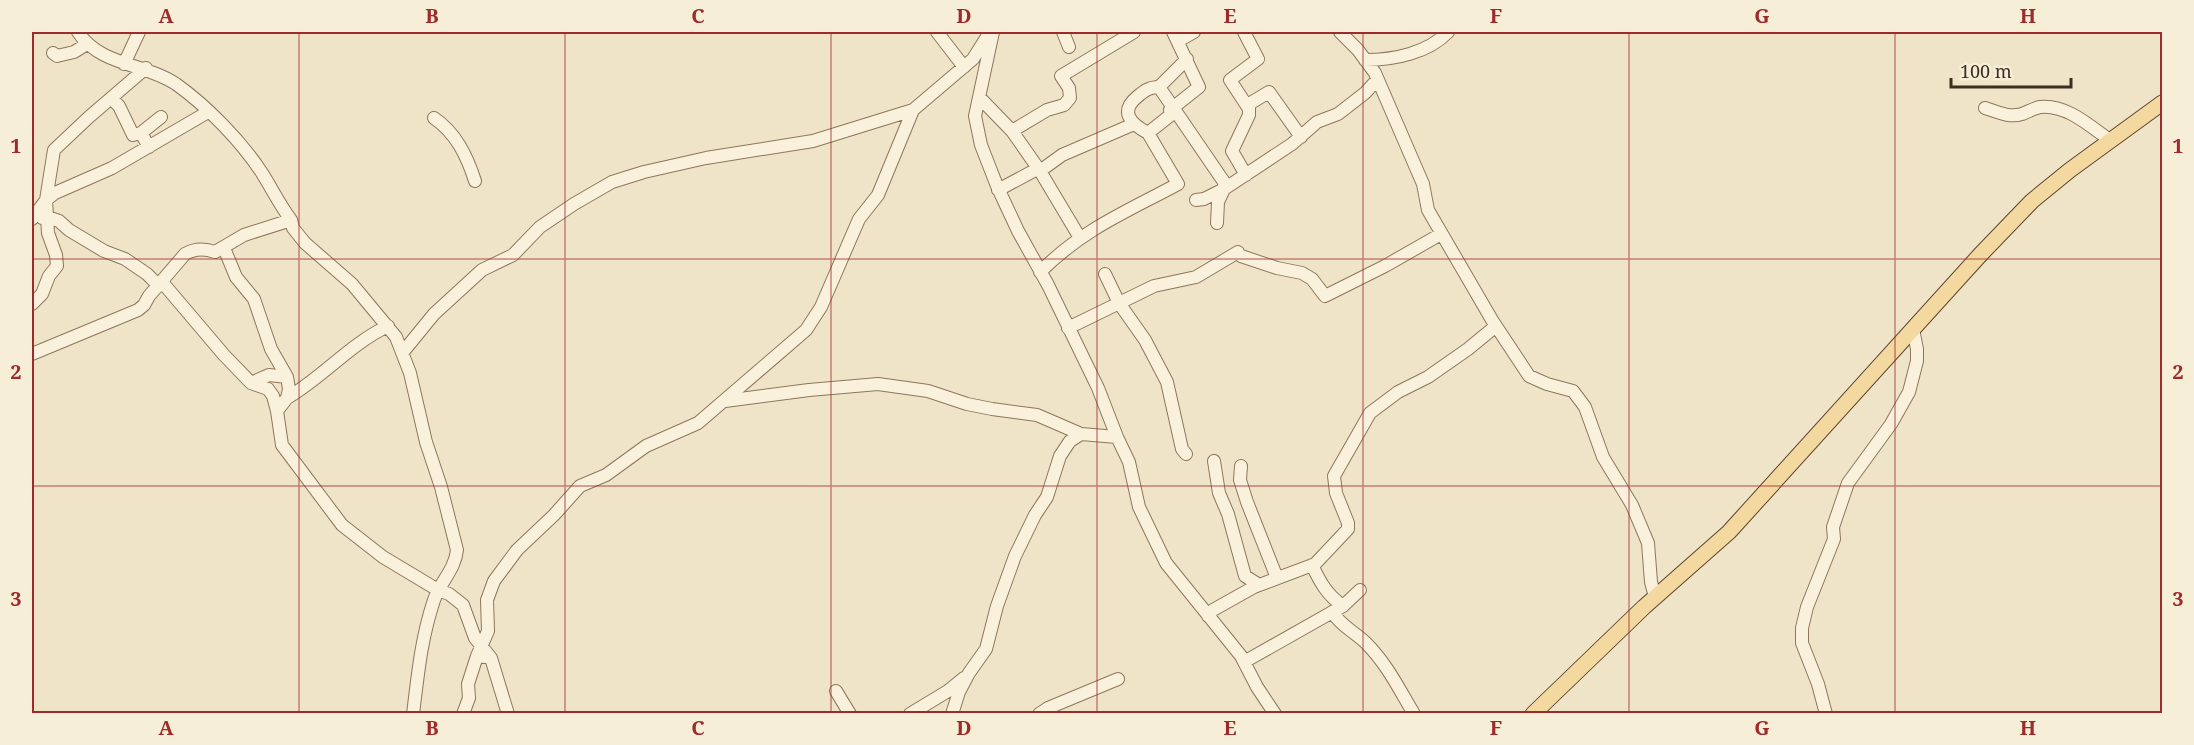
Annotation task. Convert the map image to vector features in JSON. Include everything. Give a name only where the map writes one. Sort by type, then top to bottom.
[{"type":"main road","points":[[1533,714],[1655,597],[1729,532],[1980,255],[2032,201],[2070,170],[2163,103]]},
{"type":"street","points":[[78,32],[87,44],[116,61],[146,69],[176,84],[229,130],[243,147],[291,220],[293,228],[305,243],[352,284],[372,306],[404,352],[456,550],[453,567],[438,591],[418,660],[413,714]]},
{"type":"street","points":[[124,64],[139,32]]},
{"type":"street","points":[[937,32],[964,67]]},
{"type":"street","points":[[404,352],[434,314],[483,270],[513,255],[540,227],[573,204],[612,182],[706,158],[813,141],[913,110],[964,67],[992,32]]},
{"type":"street","points":[[992,32],[975,116],[979,135],[998,190],[1098,388],[1129,462],[1139,507],[1166,563],[1244,662],[1275,714]]},
{"type":"street","points":[[1063,32],[1069,47]]},
{"type":"street","points":[[1012,130],[1047,110],[1064,105],[1070,98],[1069,88],[1061,76],[1115,37],[1134,32]]},
{"type":"street","points":[[1148,133],[1172,114],[1170,110],[1172,108],[1199,87],[1175,36],[1194,32]]},
{"type":"street","points":[[1244,32],[1258,59],[1230,80],[1249,109]]},
{"type":"street","points":[[1340,32],[1365,60],[1377,80],[1423,184],[1428,210],[1496,326],[1529,376],[1573,391],[1585,407],[1603,457],[1632,505],[1648,543],[1651,582],[1655,597]]},
{"type":"street","points":[[1365,60],[1383,60],[1428,47],[1448,32]]},
{"type":"street","points":[[53,53],[57,56],[65,55],[87,44]]},
{"type":"street","points":[[1040,272],[1061,251],[1099,224],[1178,184],[1148,133],[1134,124],[1127,109],[1128,104],[1150,87],[1159,87],[1187,59]]},
{"type":"street","points":[[32,304],[42,294],[49,276],[57,266],[56,255],[48,233],[46,200],[54,150],[146,69]]},
{"type":"street","points":[[1196,200],[1204,199],[1224,189],[1246,175],[1301,137],[1317,122],[1338,114],[1365,93],[1377,80]]},
{"type":"street","points":[[1159,87],[1224,182],[1224,189],[1218,202],[1217,223]]},
{"type":"street","points":[[1246,175],[1232,151],[1249,115],[1249,104],[1269,92],[1301,137]]},
{"type":"street","points":[[111,98],[118,106],[133,135],[141,133],[160,117]]},
{"type":"street","points":[[979,98],[1012,130],[1040,169],[1080,238]]},
{"type":"street","points":[[1985,108],[2009,116],[2039,107],[2057,108],[2076,116],[2111,141]]},
{"type":"street","points":[[464,714],[469,698],[468,684],[488,631],[487,600],[494,581],[517,550],[554,515],[580,486],[606,475],[646,446],[698,423],[806,330],[821,307],[859,219],[878,195],[913,110]]},
{"type":"street","points":[[32,219],[46,200],[55,193],[112,168],[208,112]]},
{"type":"street","points":[[434,118],[448,128],[458,142],[475,181]]},
{"type":"street","points":[[998,190],[1062,155],[1134,124]]},
{"type":"street","points":[[141,133],[149,147]]},
{"type":"street","points":[[32,219],[47,217],[60,221],[69,230],[104,251],[125,259],[162,281],[224,355],[251,383],[268,389],[273,396],[277,411],[282,445],[342,525],[383,557],[438,591],[449,594],[463,605],[479,651],[491,658],[508,714]]},
{"type":"street","points":[[32,354],[138,310],[185,254],[191,250],[205,248],[215,252],[244,236],[291,220]]},
{"type":"street","points":[[1068,328],[1154,286],[1196,277],[1240,254],[1277,268],[1302,273],[1312,279],[1325,296],[1386,266],[1441,234]]},
{"type":"street","points":[[224,248],[236,277],[254,299],[271,349],[287,377],[290,385],[287,398]]},
{"type":"street","points":[[1105,274],[1118,302],[1145,340],[1167,382],[1182,449],[1186,454]]},
{"type":"street","points":[[277,411],[287,398],[313,382],[357,343],[388,326]]},
{"type":"street","points":[[1208,616],[1213,610],[1259,585],[1312,565],[1348,529],[1336,493],[1334,476],[1370,413],[1398,392],[1428,377],[1496,326]]},
{"type":"street","points":[[1826,714],[1818,684],[1802,643],[1802,628],[1834,539],[1833,527],[1848,483],[1891,424],[1909,392],[1917,361],[1913,329]]},
{"type":"street","points":[[251,383],[269,375],[287,377]]},
{"type":"street","points":[[724,401],[798,391],[878,384],[928,391],[966,404],[1037,415],[1081,434],[1117,437]]},
{"type":"street","points":[[952,714],[959,692],[969,673],[986,650],[997,606],[1015,556],[1035,514],[1047,497],[1060,456],[1070,441],[1081,434]]},
{"type":"street","points":[[1214,461],[1219,493],[1228,514],[1245,576],[1259,585]]},
{"type":"street","points":[[1241,466],[1240,480],[1247,502],[1277,578]]},
{"type":"street","points":[[1312,565],[1323,587],[1333,600],[1343,606]]},
{"type":"street","points":[[1244,662],[1343,606],[1360,590]]},
{"type":"street","points":[[1332,612],[1340,624],[1365,642],[1391,672],[1412,710],[1398,714]]},
{"type":"street","points":[[910,714],[948,691],[969,673]]},
{"type":"street","points":[[1039,714],[1048,708],[1118,679]]},
{"type":"street","points":[[836,691],[850,714]]}]
